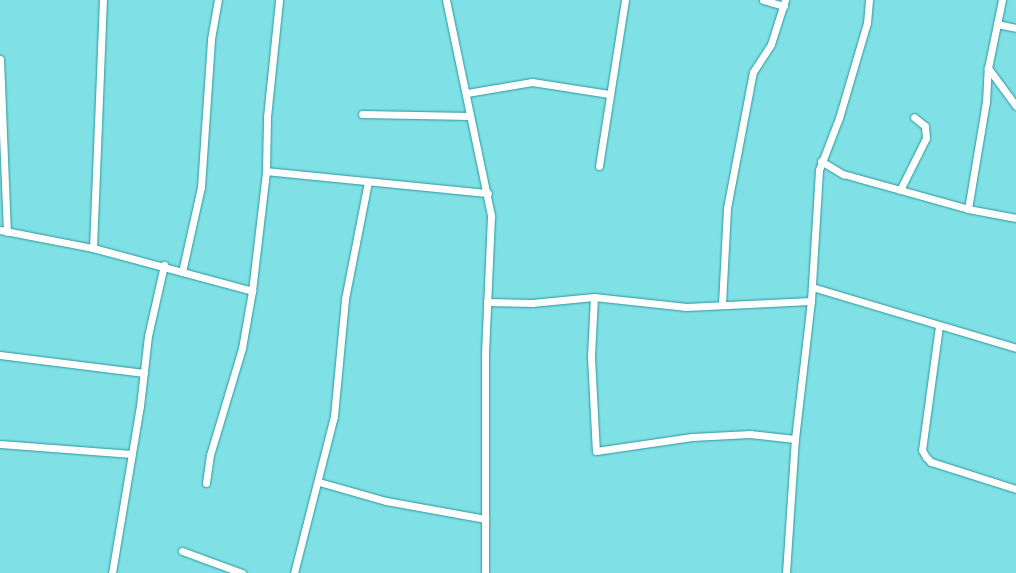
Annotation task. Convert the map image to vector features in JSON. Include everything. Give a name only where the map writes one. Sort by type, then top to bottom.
[{"type":"street","points":[[93,248],[103,0]]},
{"type":"street","points":[[182,272],[201,187],[211,39],[218,0]]},
{"type":"street","points":[[206,483],[210,455],[242,348],[252,291],[266,171],[266,117],[279,0]]},
{"type":"street","points":[[446,0],[488,193],[491,253],[487,302],[485,573]]},
{"type":"street","points":[[599,166],[625,0]]},
{"type":"street","points":[[722,304],[727,208],[753,72],[771,44],[784,3],[763,0]]},
{"type":"street","points":[[786,573],[795,439],[811,301],[816,186],[821,161],[839,118],[867,23],[870,0]]},
{"type":"street","points":[[968,209],[980,140],[988,68],[1002,0]]},
{"type":"street","points":[[997,24],[1016,28]]},
{"type":"street","points":[[0,59],[4,231],[93,248],[164,265],[182,272],[252,291]]},
{"type":"street","points":[[988,68],[1016,106]]},
{"type":"street","points":[[466,94],[532,82],[609,94]]},
{"type":"street","points":[[362,114],[470,116]]},
{"type":"street","points":[[900,190],[926,138],[925,126],[914,116]]},
{"type":"street","points":[[821,161],[843,174],[968,209],[1016,218]]},
{"type":"street","points":[[266,171],[488,193]]},
{"type":"street","points":[[294,573],[319,482],[334,416],[345,299],[368,182]]},
{"type":"street","points":[[112,573],[132,454],[148,336],[164,265]]},
{"type":"street","points":[[812,287],[1016,348]]},
{"type":"street","points":[[594,297],[591,356],[596,451],[692,437],[750,434],[795,439]]},
{"type":"street","points":[[487,302],[532,303],[594,297],[686,307],[811,301]]},
{"type":"street","points":[[939,326],[922,450],[931,462],[1016,489]]},
{"type":"street","points":[[0,355],[144,373]]},
{"type":"street","points":[[0,444],[132,454]]},
{"type":"street","points":[[319,482],[386,501],[485,519]]},
{"type":"street","points":[[182,551],[242,573]]}]
